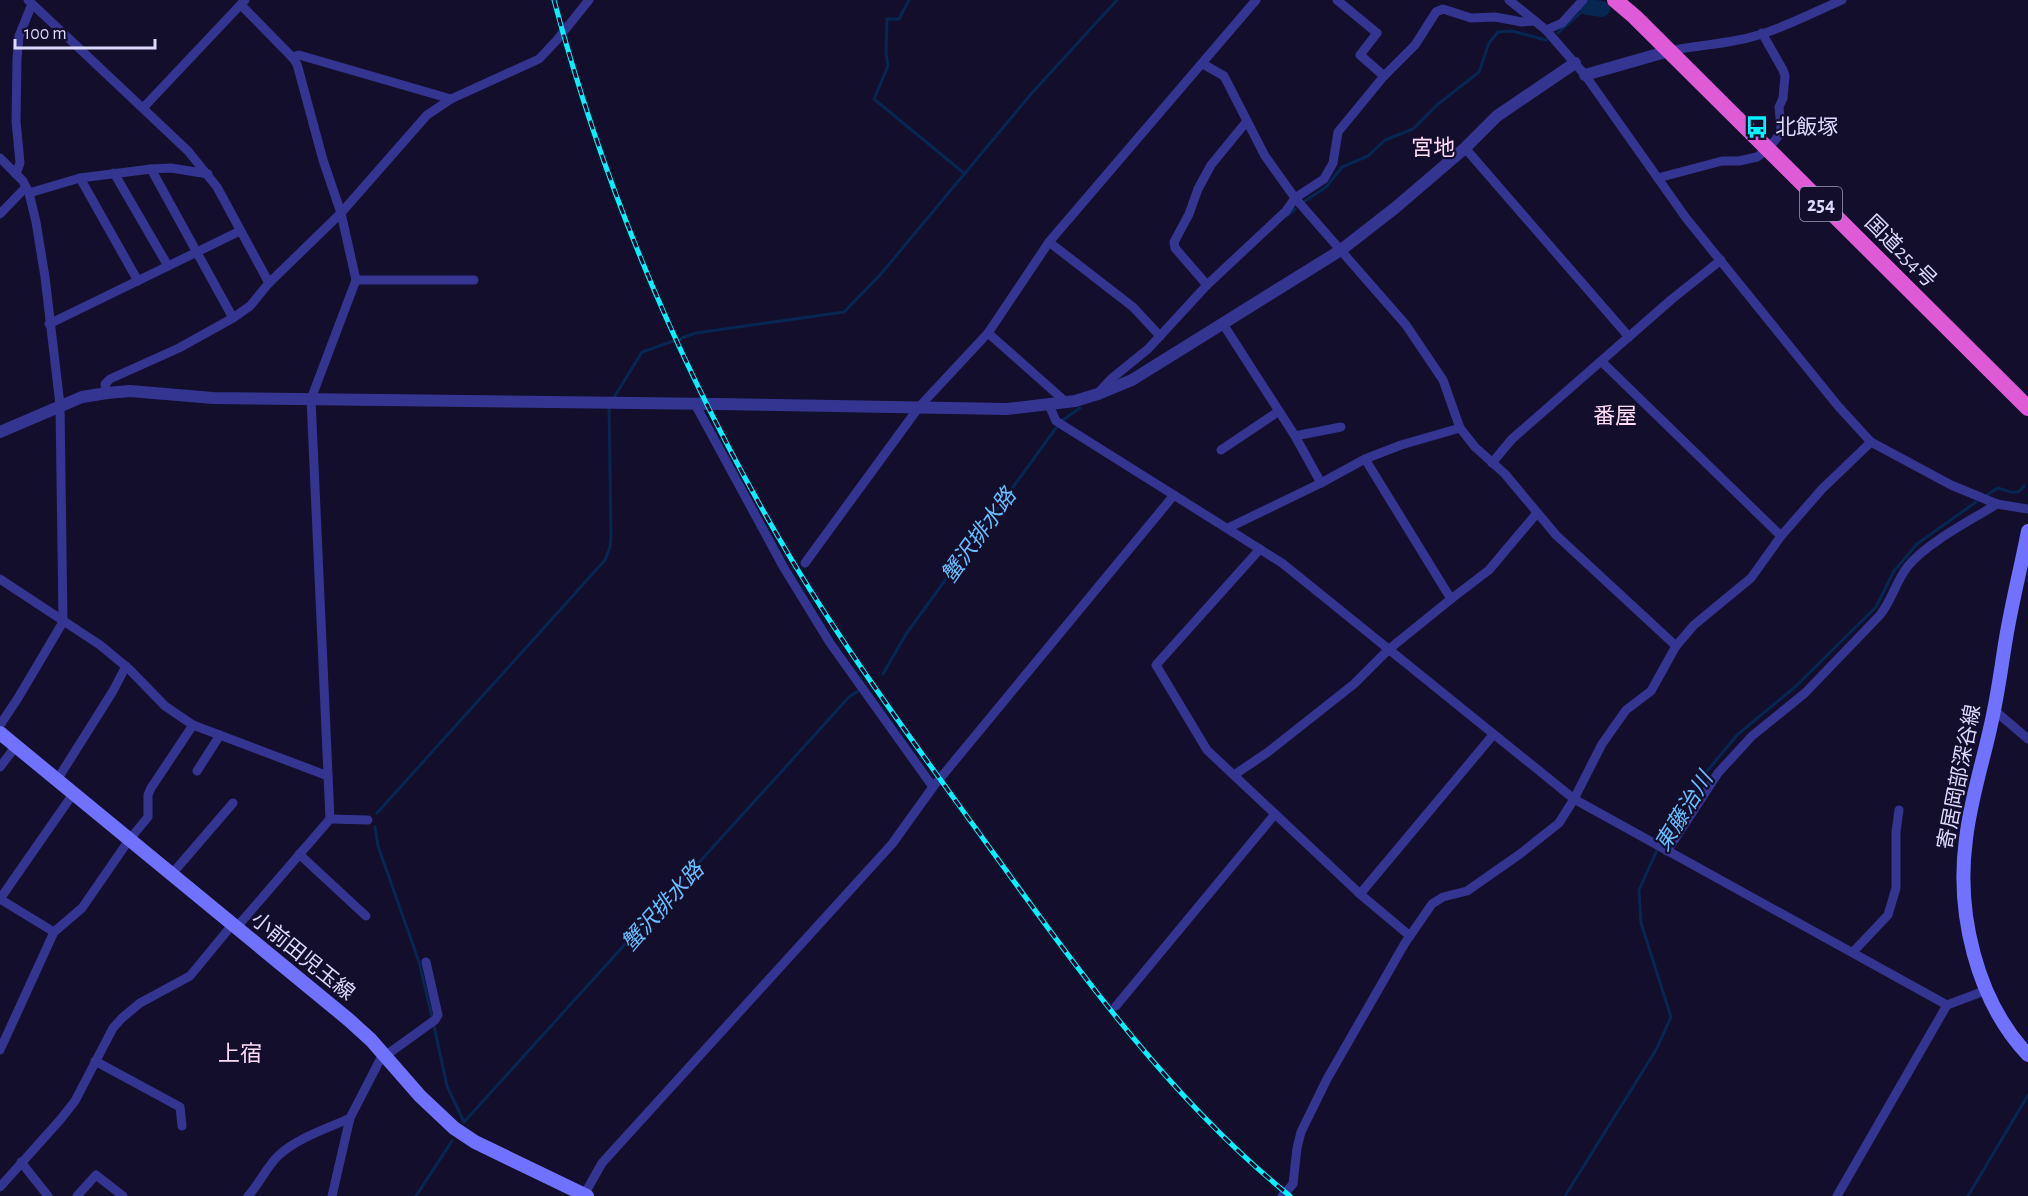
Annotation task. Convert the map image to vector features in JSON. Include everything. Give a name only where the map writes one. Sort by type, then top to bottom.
[{"type":"highway","name":"国道254号","points":[[1615,0],[2028,408]]},
{"type":"main road","name":"寄居岡部深谷線","points":[[2028,531],[2006,637],[1994,710],[1968,827],[1964,861],[1964,897],[1976,962],[2005,1025],[2028,1055]]},
{"type":"main road","name":"小前田児玉線","points":[[0,733],[349,1020],[453,1128],[475,1142],[585,1195]]},
{"type":"street","points":[[107,393],[105,384],[110,380],[178,348],[250,306],[269,283],[341,213],[427,115],[451,99],[539,59],[589,0]]},
{"type":"street","points":[[805,562],[919,407],[988,333],[1049,242],[1256,0]]},
{"type":"street","points":[[1337,0],[1377,33],[1360,55],[1384,76]]},
{"type":"street","points":[[1509,0],[1546,30],[1585,75],[1686,218],[1838,406],[1871,442],[1951,485],[1997,504],[2028,510]]},
{"type":"street","points":[[1546,30],[1562,23],[1583,0]]},
{"type":"street","points":[[1585,75],[1694,45],[1739,40],[1762,33],[1842,0]]},
{"type":"street","points":[[16,174],[20,163],[16,121],[17,59],[19,36],[30,2],[188,151],[208,174],[269,283]]},
{"type":"street","points":[[0,1186],[75,1101],[113,1028],[140,1003],[190,976],[330,819],[311,399],[356,280],[341,213],[323,160],[297,64],[243,2],[143,108]]},
{"type":"street","points":[[1098,394],[1111,379],[1160,336],[1207,285],[1286,211],[1295,198],[1324,179],[1333,163],[1338,132],[1384,76],[1415,45],[1436,12],[1443,9],[1471,18],[1496,17],[1522,22],[1535,21]]},
{"type":"street","points":[[1659,178],[1722,161],[1739,161],[1758,157],[1780,134],[1782,128],[1779,107],[1783,98],[1785,76],[1762,33]]},
{"type":"street","points":[[292,57],[299,55],[451,99]]},
{"type":"street","points":[[0,432],[82,397],[130,391],[213,398],[1007,409],[1067,403],[1098,394],[1132,380],[1341,249],[1395,208],[1497,116],[1575,63]]},
{"type":"street","points":[[1203,64],[1224,76],[1265,156],[1295,198],[1406,325],[1443,380],[1460,428],[1475,447],[1505,474],[1556,535],[1676,646]]},
{"type":"street","points":[[1207,285],[1175,248],[1174,242],[1211,165],[1247,121]]},
{"type":"street","points":[[1465,147],[1629,337]]},
{"type":"street","points":[[0,158],[28,190],[36,222],[50,324],[60,405],[63,622],[0,725]]},
{"type":"street","points":[[0,214],[28,190],[80,178],[171,168],[208,174]]},
{"type":"street","points":[[151,169],[233,318]]},
{"type":"street","points":[[114,173],[168,266]]},
{"type":"street","points":[[80,178],[138,281]]},
{"type":"street","points":[[50,324],[240,231]]},
{"type":"street","points":[[1049,242],[1133,307],[1160,336]]},
{"type":"street","points":[[1492,463],[1512,439],[1721,260]]},
{"type":"street","points":[[356,280],[474,280]]},
{"type":"street","points":[[1222,324],[1295,436],[1321,483]]},
{"type":"street","points":[[988,333],[1067,403]]},
{"type":"street","points":[[1602,362],[1781,536]]},
{"type":"street","points":[[695,404],[784,568],[824,633],[933,787]]},
{"type":"street","points":[[1049,405],[1056,421],[1282,563],[1574,800],[1947,1005]]},
{"type":"street","points":[[1221,450],[1279,411]]},
{"type":"street","points":[[1295,436],[1341,427]]},
{"type":"street","points":[[1228,528],[1365,459],[1401,445],[1460,428]]},
{"type":"street","points":[[1282,1196],[1293,1184],[1301,1132],[1327,1079],[1410,936],[1432,904],[1443,897],[1467,891],[1520,854],[1558,823],[1574,800],[1602,744],[1626,710],[1651,692],[1676,646],[1694,626],[1751,578],[1781,536],[1822,489],[1871,442]]},
{"type":"street","points":[[1365,459],[1451,598]]},
{"type":"street","points":[[585,1195],[602,1163],[892,844],[933,787],[1174,495]]},
{"type":"street","points":[[1666,851],[1718,773],[1752,736],[1805,693],[1880,615],[1889,604],[1896,585],[1908,567],[1923,552],[1997,504]]},
{"type":"street","points":[[1234,775],[1268,752],[1354,684],[1388,650],[1451,598],[1490,570],[1537,513]]},
{"type":"street","points":[[1260,549],[1156,665],[1207,750],[1360,894],[1410,936]]},
{"type":"street","points":[[0,579],[100,645],[126,666],[165,706],[193,725],[328,776]]},
{"type":"street","points":[[57,780],[113,691],[126,666]]},
{"type":"street","points":[[1994,710],[2028,739]]},
{"type":"street","points":[[0,1050],[54,932],[82,908],[129,840],[148,817],[148,795],[151,788],[193,725]]},
{"type":"street","points":[[197,771],[220,735]]},
{"type":"street","points":[[1360,894],[1493,735]]},
{"type":"street","points":[[0,767],[16,746]]},
{"type":"street","points":[[54,932],[0,899],[73,794]]},
{"type":"street","points":[[171,875],[233,803]]},
{"type":"street","points":[[1853,952],[1888,915],[1896,888],[1896,832],[1899,810]]},
{"type":"street","points":[[1116,1006],[1275,814]]},
{"type":"street","points":[[330,819],[368,820]]},
{"type":"street","points":[[299,854],[366,916]]},
{"type":"street","points":[[332,1196],[350,1118],[384,1055],[435,1020],[438,1015],[426,962]]},
{"type":"street","points":[[1837,1196],[1947,1005],[1987,990]]},
{"type":"street","points":[[95,1061],[180,1107],[182,1126]]},
{"type":"street","points":[[248,1196],[278,1156],[289,1147],[350,1118]]},
{"type":"street","points":[[21,1162],[48,1196]]},
{"type":"street","points":[[77,1196],[96,1175],[123,1196]]},
{"type":"waterway","points":[[909,0],[899,19],[887,19],[888,66],[874,99],[965,174]]},
{"type":"waterway","points":[[613,399],[642,352],[696,333],[844,312],[880,275],[1031,94],[1117,0]]},
{"type":"waterway","name":"蟹沢排水路","points":[[1558,33],[1587,7]]},
{"type":"waterway","points":[[1587,7],[1602,9]]},
{"type":"waterway","name":"蟹沢排水路","points":[[1305,201],[1326,187],[1342,167],[1368,156],[1385,140],[1413,129],[1437,105],[1479,72],[1489,43],[1498,32],[1512,31],[1546,40]]},
{"type":"waterway","name":"蟹沢排水路","points":[[1287,216],[1295,209]]},
{"type":"waterway","points":[[377,813],[605,560],[611,536],[609,407]]},
{"type":"waterway","name":"蟹沢排水路","points":[[1063,420],[1080,408]]},
{"type":"waterway","name":"蟹沢排水路","points":[[883,674],[906,634],[1056,428]]},
{"type":"waterway","points":[[1988,494],[1998,488],[2015,492],[2024,486]]},
{"type":"waterway","name":"東藤治川","points":[[1565,1196],[1656,1050],[1671,1017],[1641,923],[1639,890],[1661,841],[1703,776],[1737,735],[1795,687],[1876,607],[1894,571],[1917,544],[1976,502]]},
{"type":"waterway","name":"蟹沢排水路","points":[[434,1026],[447,1086],[464,1122],[849,697],[860,690]]},
{"type":"waterway","points":[[375,827],[378,846],[419,962],[432,1017]]},
{"type":"waterway","points":[[1968,1196],[2028,1095]]},
{"type":"waterway","name":"蟹沢排水路","points":[[416,1196],[452,1141]]},
{"type":"railway","points":[[554,0],[598,145],[653,287],[717,424],[752,491],[813,595],[914,743],[1094,989],[1167,1077],[1206,1119],[1290,1196]]},
{"type":"place","name":"北飯塚","points":[[1757,127]]},
{"type":"district","name":"宮地","points":[[1433,147]]},
{"type":"district","name":"番屋","points":[[1615,415]]},
{"type":"district","name":"上宿","points":[[240,1053]]}]
